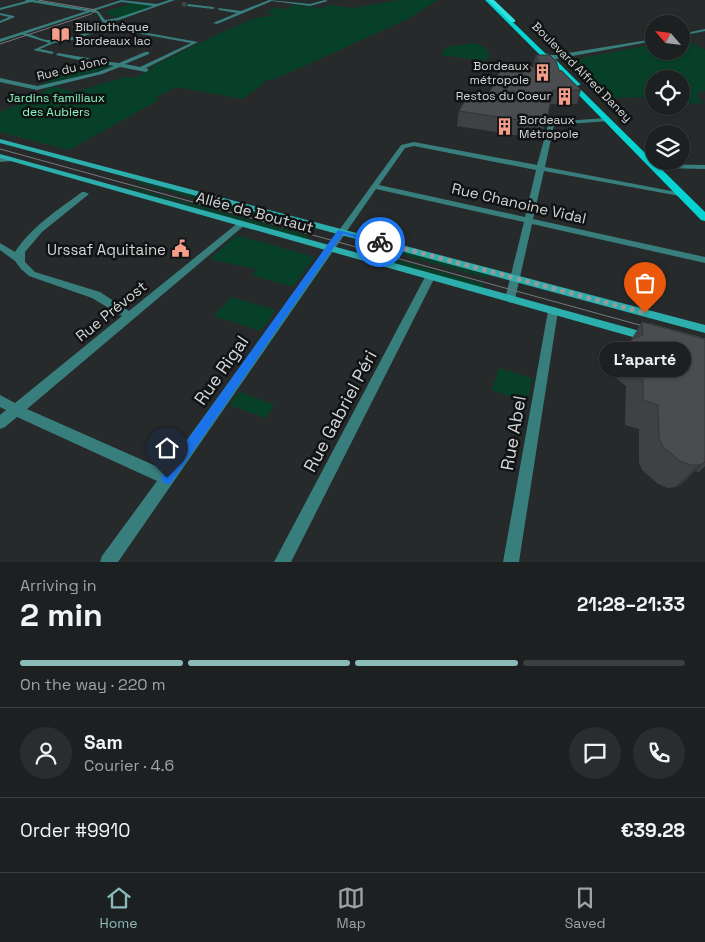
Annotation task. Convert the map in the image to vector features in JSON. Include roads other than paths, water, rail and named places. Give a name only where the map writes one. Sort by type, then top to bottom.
[{"type":"highway","points":[[491,0],[513,21]]},
{"type":"main road","name":"Boulevard Alfred Daney","points":[[491,0],[705,218]]},
{"type":"main road","name":"Boulevard Alfred Daney","points":[[491,0],[524,37],[645,151]]},
{"type":"main road","name":"Allée de Boutaut","points":[[0,141],[705,329]]},
{"type":"main road","name":"Allée de Boutaut","points":[[0,156],[660,341]]},
{"type":"main road","name":"Boulevard Alfred Daney","points":[[664,170],[705,210]]},
{"type":"street","points":[[48,0],[100,8]]},
{"type":"street","points":[[0,41],[124,0],[158,6]]},
{"type":"street","points":[[97,29],[118,19],[173,0]]},
{"type":"street","points":[[219,9],[246,12],[271,0],[310,5],[326,1]]},
{"type":"street","points":[[0,13],[28,1],[92,10],[99,12],[106,24],[196,42],[141,69]]},
{"type":"street","points":[[167,2],[180,4],[189,2],[213,8]]},
{"type":"street","points":[[215,23],[240,12]]},
{"type":"street","points":[[0,13],[14,17],[0,22]]},
{"type":"street","points":[[690,33],[705,30]]},
{"type":"street","points":[[52,53],[34,50],[55,41],[88,33]]},
{"type":"street","points":[[22,34],[42,40],[55,41]]},
{"type":"street","points":[[549,59],[645,42]]},
{"type":"street","name":"Rue du Jonc","points":[[0,80],[32,88],[42,88],[109,70],[148,53]]},
{"type":"street","points":[[58,54],[88,60]]},
{"type":"street","points":[[96,61],[146,70],[135,75],[109,70]]},
{"type":"street","points":[[510,299],[551,123],[608,120]]},
{"type":"street","name":"Rue Rigal","points":[[108,562],[403,146],[407,144],[541,169]]},
{"type":"street","points":[[0,160],[9,159]]},
{"type":"street","points":[[690,165],[705,167]]},
{"type":"street","points":[[541,169],[682,195]]},
{"type":"street","name":"Rue Chanoine Vidal","points":[[376,183],[705,260]]},
{"type":"street","points":[[85,194],[47,224],[24,246],[19,252],[20,260],[24,268],[32,274],[96,296],[130,316]]},
{"type":"street","name":"Rue Prévost","points":[[0,423],[242,224]]},
{"type":"street","points":[[0,246],[20,260]]},
{"type":"street","name":"Rue Gabriel Péri","points":[[282,562],[430,277]]},
{"type":"street","name":"Rue Abel","points":[[511,562],[553,311]]},
{"type":"street","points":[[0,400],[16,410],[167,478]]},
{"type":"tunnel","points":[[182,4],[188,5]]},
{"type":"tunnel","points":[[88,33],[97,29]]},
{"type":"tram line","points":[[0,44],[91,14],[96,10],[38,0]]},
{"type":"tram line","points":[[0,149],[654,329]]},
{"type":"tram line","points":[[650,324],[705,339]]},
{"type":"place","name":"Bibliothèque Bordeaux lac","points":[[61,34]]},
{"type":"place","name":"Bordeaux métropole","points":[[543,73]]},
{"type":"place","name":"Restos du Coeur","points":[[565,96]]},
{"type":"place","name":"Bordeaux Métropole","points":[[505,127]]},
{"type":"place","name":"Urssaf Aquitaine","points":[[180,249]]},
{"type":"place","name":"L'aparté","points":[[645,313]]},
{"type":"park label","name":"Jardins familiaux des Aubiers","points":[[56,105]]}]
